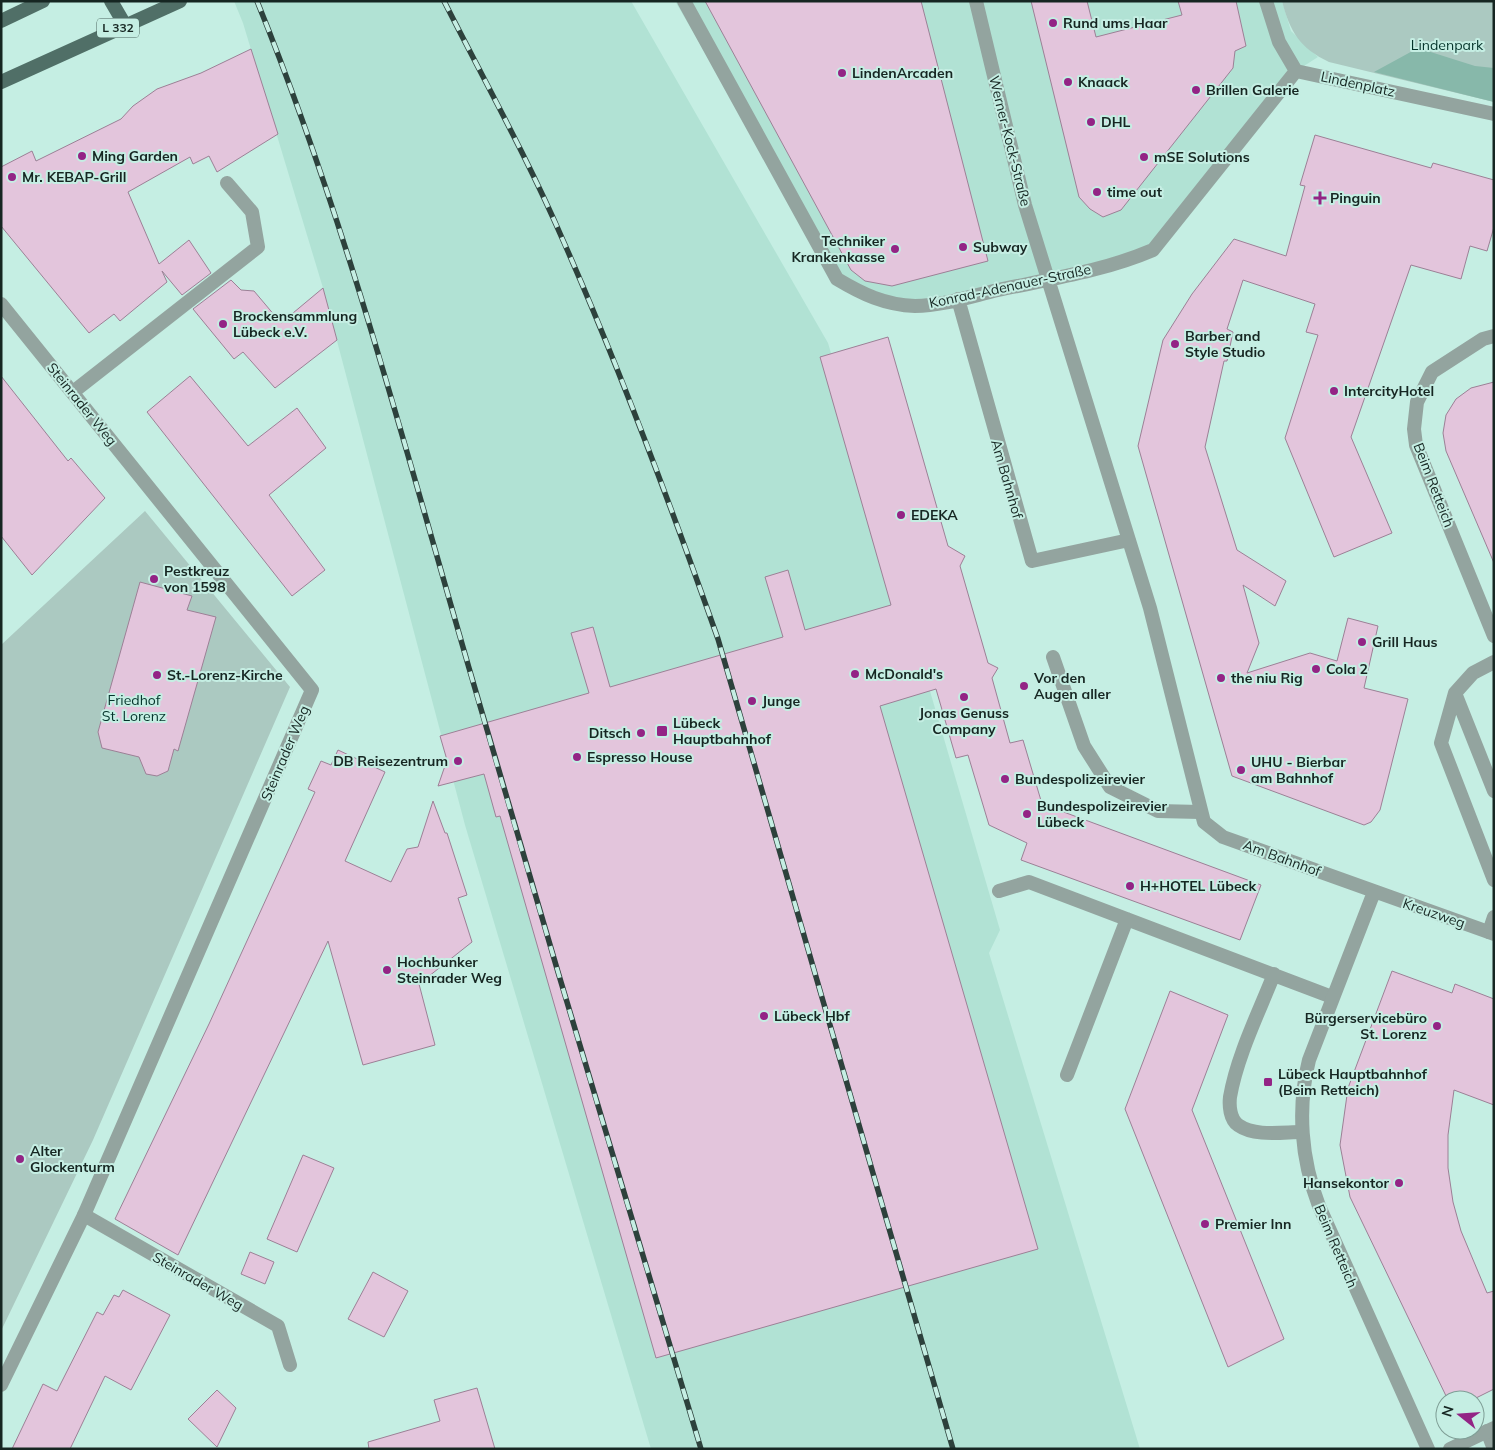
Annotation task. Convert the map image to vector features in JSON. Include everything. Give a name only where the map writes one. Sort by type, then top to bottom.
[{"type":"main road","points":[[1,21],[43,1]]},
{"type":"main road","points":[[111,1],[125,25]]},
{"type":"main road","name":"L 332","points":[[1,82],[170,3]]},
{"type":"street","name":"Konrad-Adenauer-Straße","points":[[684,1],[837,279],[858,292],[881,302],[917,306],[958,299],[1131,259],[1153,250],[1296,71]]},
{"type":"street","name":"Werner-Kock-Straße","points":[[976,1],[1025,205],[1047,279]]},
{"type":"street","points":[[1266,1],[1279,42],[1296,71]]},
{"type":"street","name":"Lindenplatz","points":[[1296,71],[1494,114]]},
{"type":"street","points":[[73,392],[258,247],[252,212],[227,183]]},
{"type":"street","name":"Am Bahnhof","points":[[1047,279],[1150,608],[1204,822],[1222,837],[1374,892]]},
{"type":"street","name":"Am Bahnhof","points":[[958,299],[1015,509],[1032,562],[1129,540]]},
{"type":"street","name":"Steinrader Weg","points":[[1,304],[312,690],[84,1215],[1,1385]]},
{"type":"street","name":"Beim Retteich","points":[[1494,336],[1483,339],[1432,372],[1416,402],[1414,429],[1416,445],[1494,636]]},
{"type":"street","points":[[1053,657],[1084,746],[1110,788],[1158,810],[1200,812]]},
{"type":"street","points":[[1494,662],[1473,673],[1455,694],[1441,743],[1494,880]]},
{"type":"street","points":[[1455,694],[1494,791]]},
{"type":"street","points":[[999,890],[1029,882],[1332,997]]},
{"type":"street","name":"Beim Retteich","points":[[1374,892],[1332,997],[1303,1084],[1302,1132],[1308,1179],[1428,1449]]},
{"type":"street","name":"Kreuzweg","points":[[1374,892],[1491,933]]},
{"type":"street","points":[[1491,933],[1494,917]]},
{"type":"street","points":[[1067,1075],[1127,919]]},
{"type":"street","points":[[1274,974],[1244,1050],[1230,1097],[1230,1112],[1236,1124],[1248,1131],[1302,1132]]},
{"type":"street","name":"Steinrader Weg","points":[[84,1215],[278,1326],[290,1365]]},
{"type":"street","points":[[1450,1449],[1490,1430],[1494,1449]]},
{"type":"shaded area","points":[[234,1],[631,1],[828,343],[1000,930],[989,953],[1140,1449],[651,1449],[465,825],[323,288],[243,23]]},
{"type":"shaded area","points":[[675,1],[1282,1],[1291,31],[1318,57],[1296,71],[1152,249],[917,306],[837,279]]},
{"type":"shaded area","points":[[1418,48],[1475,66],[1494,68],[1494,102],[1374,72]]},
{"type":"green space","name":"Lindenpark","points":[[1282,1],[1494,1],[1494,102],[1329,62],[1303,45],[1289,22]]},
{"type":"green space","name":"Friedhof St. Lorenz","points":[[145,511],[290,687],[93,1140],[1,1331],[1,645]]},
{"type":"building","name":"LindenArcaden","points":[[705,1],[921,1],[988,261],[892,286],[865,281],[851,270]]},
{"type":"building","points":[[1031,1],[1087,1],[1096,37],[1182,15],[1178,1],[1236,1],[1246,46],[1235,51],[1233,68],[1121,210],[1103,217],[1090,209],[1079,197]]},
{"type":"building","points":[[251,49],[278,134],[217,172],[209,156],[193,164],[190,157],[128,192],[159,264],[189,240],[211,273],[182,295],[162,271],[167,282],[120,321],[114,314],[89,333],[1,226],[1,167],[32,151],[36,161],[121,119],[133,106],[157,89],[201,73]]},
{"type":"building","points":[[1315,135],[1431,168],[1433,163],[1494,180],[1494,227],[1487,251],[1470,246],[1461,279],[1411,265],[1351,437],[1392,533],[1334,557],[1285,438],[1318,335],[1306,332],[1315,304],[1243,280],[1227,329],[1233,332],[1227,361],[1224,361],[1205,447],[1237,550],[1286,581],[1275,606],[1243,585],[1259,643],[1247,673],[1310,653],[1337,661],[1348,618],[1378,626],[1364,688],[1408,699],[1380,810],[1371,822],[1364,825],[1232,776],[1138,446],[1163,340],[1192,294],[1234,239],[1286,256],[1305,186],[1300,185]]},
{"type":"building","points":[[231,280],[241,290],[254,291],[281,323],[323,288],[337,340],[275,388],[243,352],[234,359],[193,309]]},
{"type":"building","name":"Lübeck Hbf","points":[[888,337],[948,546],[965,556],[960,566],[988,663],[998,668],[992,678],[1010,743],[1023,740],[1042,804],[1261,885],[1240,940],[1021,860],[1027,843],[989,825],[968,755],[956,758],[936,689],[880,706],[1038,1249],[656,1358],[500,816],[496,817],[484,774],[438,786],[447,760],[440,736],[589,693],[571,633],[593,627],[610,687],[783,637],[765,577],[788,570],[805,630],[891,605],[820,357]]},
{"type":"building","points":[[1,376],[68,461],[71,458],[105,498],[32,575],[1,536]]},
{"type":"building","points":[[190,376],[248,446],[297,408],[326,448],[269,495],[325,570],[292,596],[147,412]]},
{"type":"building","points":[[1494,382],[1494,563],[1446,451],[1443,433],[1446,415],[1456,399],[1471,388]]},
{"type":"building","name":"St.-Lorenz-Kirche","points":[[140,582],[192,596],[187,610],[216,617],[178,751],[174,749],[168,771],[157,776],[146,774],[139,757],[102,748],[98,732]]},
{"type":"building","points":[[338,750],[385,772],[345,861],[391,882],[407,849],[418,847],[433,801],[445,833],[447,833],[467,895],[458,898],[472,942],[419,984],[435,1045],[363,1065],[328,941],[178,1255],[115,1219],[209,1024],[315,792],[308,789],[321,761],[331,765]]},
{"type":"building","name":"Hansekontor","points":[[1392,971],[1452,993],[1455,984],[1494,999],[1494,1105],[1454,1090],[1448,1135],[1448,1168],[1453,1202],[1461,1231],[1487,1293],[1494,1291],[1494,1389],[1485,1394],[1485,1390],[1443,1390],[1350,1197],[1340,1145],[1348,1088]]},
{"type":"building","name":"Premier Inn","points":[[1170,991],[1228,1015],[1192,1110],[1284,1339],[1228,1367],[1125,1109]]},
{"type":"building","points":[[303,1155],[334,1168],[297,1252],[267,1239]]},
{"type":"building","points":[[250,1252],[274,1262],[265,1284],[241,1274]]},
{"type":"building","points":[[373,1272],[408,1291],[384,1337],[348,1319]]},
{"type":"building","points":[[123,1290],[170,1315],[131,1390],[105,1376],[70,1449],[12,1449],[43,1384],[57,1391],[97,1312],[103,1315],[114,1295],[119,1297]]},
{"type":"building","points":[[477,1388],[495,1449],[369,1449],[368,1442],[440,1421],[434,1400]]},
{"type":"building","points":[[217,1390],[236,1408],[217,1447],[188,1419]]},
{"type":"railway","points":[[257,1],[318,165],[372,332],[526,864],[701,1449]]},
{"type":"railway","points":[[444,1],[549,208],[583,287],[644,437],[718,639],[953,1449]]},
{"type":"place","name":"Rund ums Haar","points":[[1053,23]]},
{"type":"place","name":"LindenArcaden","points":[[842,73]]},
{"type":"place","name":"Knaack","points":[[1068,82]]},
{"type":"place","name":"Brillen Galerie","points":[[1196,90]]},
{"type":"place","name":"DHL","points":[[1091,122]]},
{"type":"place","name":"Ming Garden","points":[[82,156]]},
{"type":"place","name":"mSE Solutions","points":[[1144,157]]},
{"type":"place","name":"Mr. KEBAP-Grill","points":[[12,177]]},
{"type":"place","name":"time out","points":[[1097,192]]},
{"type":"place","name":"Pinguin","points":[[1320,198]]},
{"type":"place","name":"Subway","points":[[963,247]]},
{"type":"place","name":"Techniker Krankenkasse","points":[[895,249]]},
{"type":"place","name":"Brockensammlung Lübeck e.V.","points":[[223,324]]},
{"type":"place","name":"Barber and Style Studio","points":[[1175,344]]},
{"type":"place","name":"IntercityHotel","points":[[1334,391]]},
{"type":"place","name":"EDEKA","points":[[901,515]]},
{"type":"place","name":"Pestkreuz von 1598","points":[[154,579]]},
{"type":"place","name":"Grill Haus","points":[[1362,642]]},
{"type":"place","name":"Cola 2","points":[[1316,669]]},
{"type":"place","name":"McDonald's","points":[[855,674]]},
{"type":"place","name":"St.-Lorenz-Kirche","points":[[157,675]]},
{"type":"place","name":"the niu Rig","points":[[1221,678]]},
{"type":"place","name":"Vor den Augen aller","points":[[1024,686]]},
{"type":"place","name":"Jonas Genuss Company","points":[[964,697]]},
{"type":"place","name":"Junge","points":[[752,701]]},
{"type":"place","name":"Lübeck Hauptbahnhof","points":[[662,731]]},
{"type":"place","name":"Ditsch","points":[[641,733]]},
{"type":"place","name":"Espresso House","points":[[577,757]]},
{"type":"place","name":"DB Reisezentrum","points":[[458,761]]},
{"type":"place","name":"UHU - Bierbar am Bahnhof","points":[[1241,770]]},
{"type":"place","name":"Bundespolizeirevier","points":[[1005,779]]},
{"type":"place","name":"Bundespolizeirevier Lübeck","points":[[1027,814]]},
{"type":"place","name":"H+HOTEL Lübeck","points":[[1130,886]]},
{"type":"place","name":"Hochbunker Steinrader Weg","points":[[387,970]]},
{"type":"place","name":"Lübeck Hbf","points":[[764,1016]]},
{"type":"place","name":"Bürgerservicebüro St. Lorenz","points":[[1437,1026]]},
{"type":"place","name":"Lübeck Hauptbahnhof (Beim Retteich)","points":[[1268,1082]]},
{"type":"place","name":"Alter Glockenturm","points":[[20,1159]]},
{"type":"place","name":"Hansekontor","points":[[1399,1183]]},
{"type":"place","name":"Premier Inn","points":[[1205,1224]]}]
